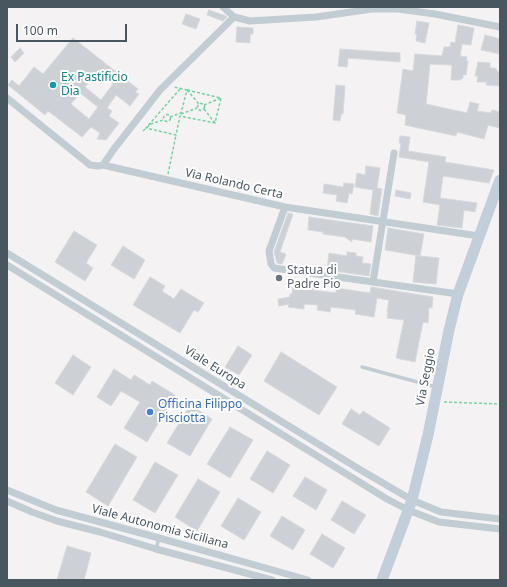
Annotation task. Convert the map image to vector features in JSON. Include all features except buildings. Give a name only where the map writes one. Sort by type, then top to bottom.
[{"type":"street","points":[[223,7],[234,17],[250,21],[316,17],[372,10],[398,9],[435,14],[500,27]]},
{"type":"street","points":[[103,165],[154,97],[234,17]]},
{"type":"street","name":"Via Rolando Certa","points":[[7,98],[90,165],[103,165],[285,207],[479,236]]},
{"type":"street","points":[[373,282],[394,153]]},
{"type":"street","name":"Via Seggio","points":[[382,580],[410,505],[458,294],[500,180]]},
{"type":"street","points":[[285,207],[269,251],[271,264],[274,268],[458,294]]},
{"type":"street","name":"Viale Europa","points":[[7,253],[383,484],[410,505]]},
{"type":"street","name":"Viale Europa","points":[[7,265],[382,496],[410,505]]},
{"type":"street","name":"Viale Autonomia Siciliana","points":[[7,490],[56,510],[308,580]]},
{"type":"street","name":"Viale Autonomia Siciliana","points":[[7,501],[57,521],[272,580]]},
{"type":"street","points":[[410,505],[441,512],[500,519]]},
{"type":"street","points":[[410,505],[439,522],[500,529]]},
{"type":"lane","points":[[44,288],[50,279]]},
{"type":"lane","points":[[362,367],[437,387]]},
{"type":"lane","points":[[222,397],[228,388]]},
{"type":"lane","points":[[156,549],[159,538]]},
{"type":"path","points":[[166,84],[180,89],[220,98]]},
{"type":"path","points":[[143,131],[180,89]]},
{"type":"path","points":[[187,90],[199,104],[202,103],[204,105],[220,98]]},
{"type":"path","points":[[166,180],[187,90]]},
{"type":"path","points":[[215,123],[220,98]]},
{"type":"path","points":[[197,108],[199,104]]},
{"type":"path","points":[[204,105],[204,109],[215,123]]},
{"type":"path","points":[[146,128],[163,120],[165,115],[170,117],[197,108],[200,110],[204,109]]},
{"type":"path","points":[[181,114],[215,123]]},
{"type":"path","points":[[163,120],[168,122],[170,117]]},
{"type":"path","points":[[146,128],[176,135]]},
{"type":"path","points":[[434,402],[500,404]]},
{"type":"place","name":"Ex Pastificio Dia","points":[[53,85]]},
{"type":"place","name":"Statua di Padre Pio","points":[[279,278]]},
{"type":"place","name":"Officina Filippo Pisciotta","points":[[150,412]]}]
